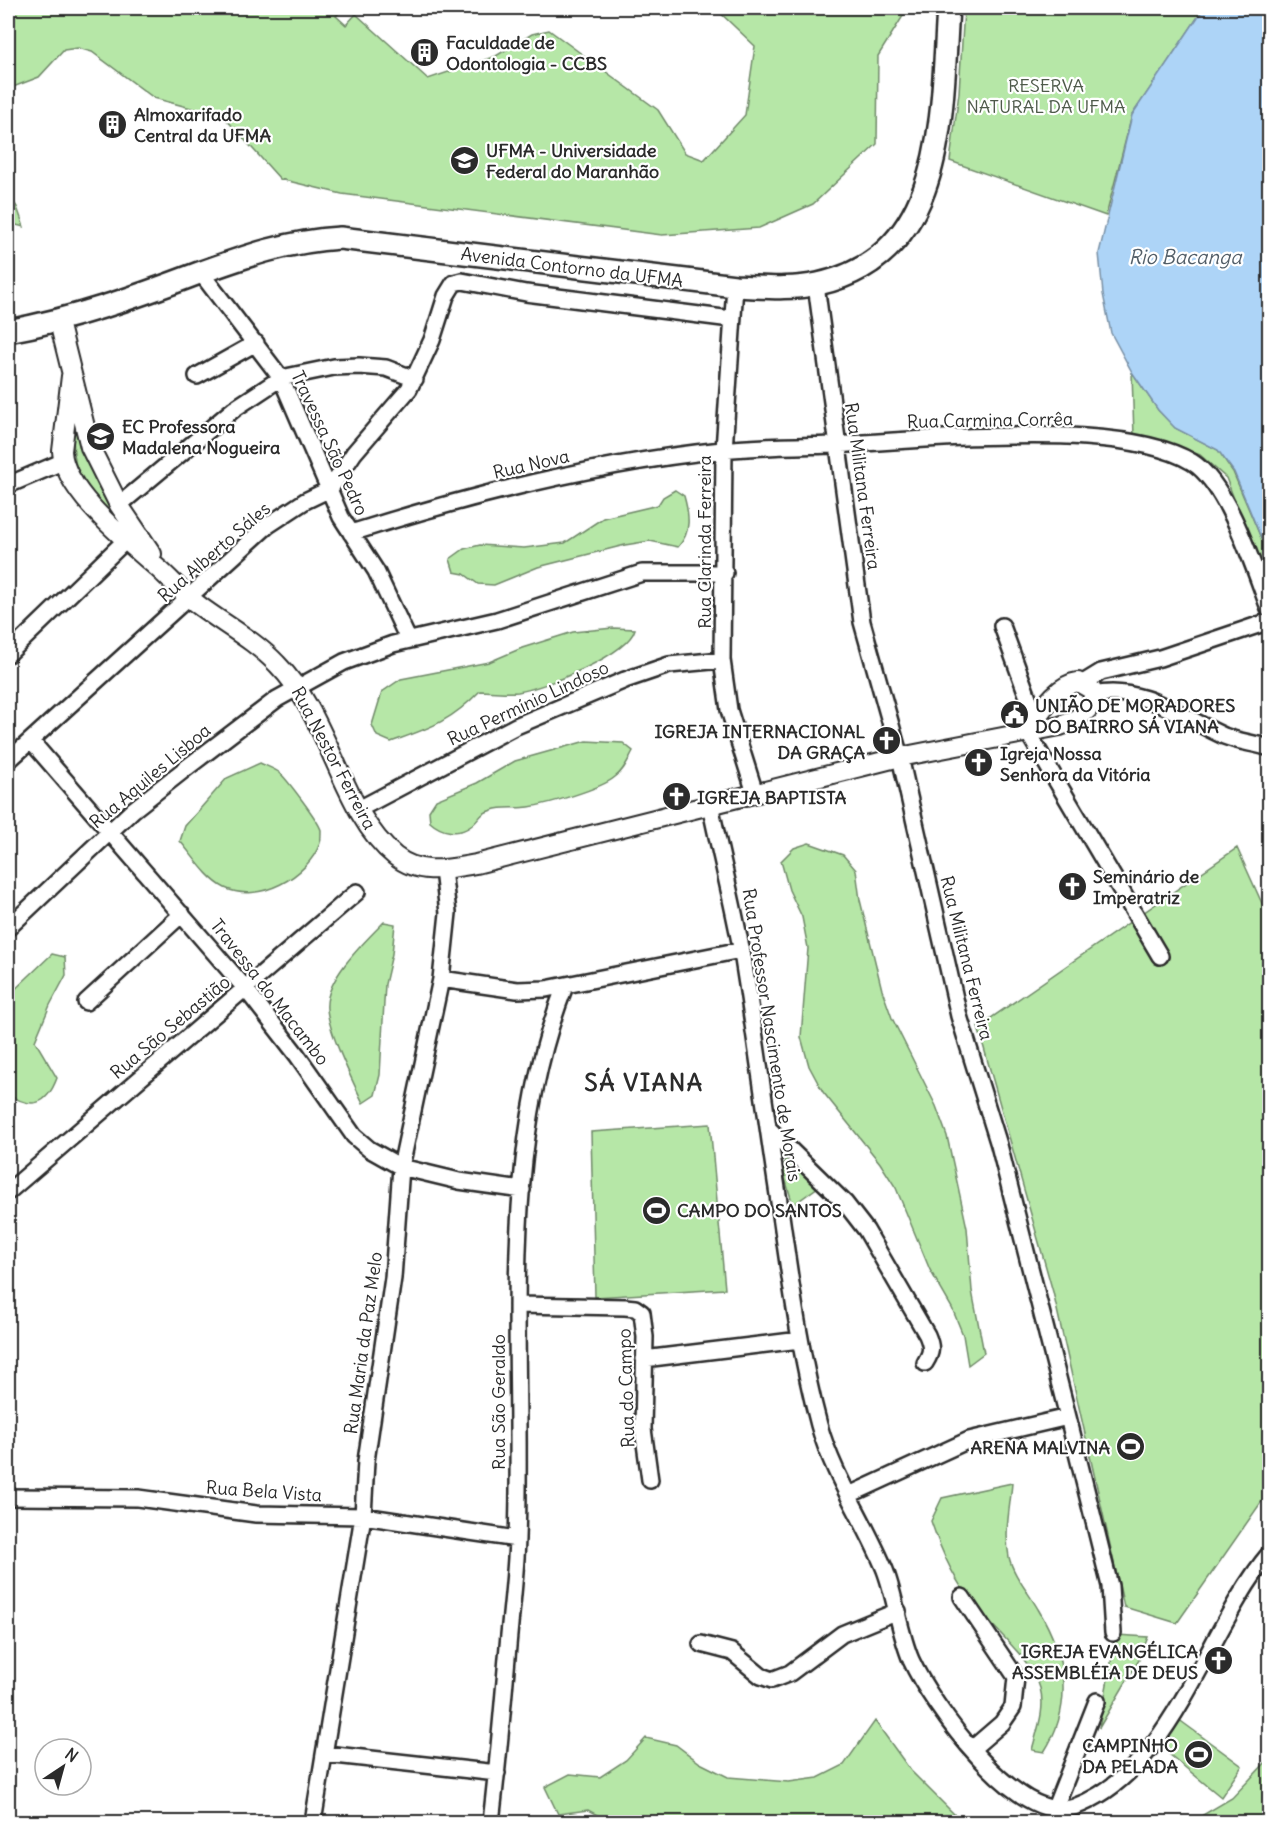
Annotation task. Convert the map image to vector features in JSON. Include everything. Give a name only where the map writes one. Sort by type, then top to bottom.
[{"type":"main road","name":"Avenida Contorno da UFMA","points":[[8,331],[59,322],[267,249],[340,238],[735,286],[816,285],[843,276],[877,257],[903,234],[921,203],[934,159],[948,8]]},
{"type":"street","name":"Travessa São Pedro","points":[[201,273],[280,378],[351,533],[376,571],[408,639]]},
{"type":"street","points":[[330,489],[354,453],[415,379],[432,340],[449,288],[458,282],[731,319]]},
{"type":"street","name":"Rua Militana Ferreira","points":[[816,285],[862,622],[900,757],[959,1016],[999,1145],[1110,1586],[1113,1633]]},
{"type":"street","name":"Rua Clarinda Ferreira","points":[[735,286],[724,450],[725,573],[722,660],[729,710],[755,793]]},
{"type":"street","name":"Rua Nestor Ferreira","points":[[59,322],[90,447],[119,505],[171,580]]},
{"type":"street","points":[[197,376],[256,344]]},
{"type":"street","points":[[119,505],[234,409],[280,378],[324,368],[359,366],[386,368],[415,379]]},
{"type":"street","name":"Rua Nestor Ferreira","points":[[71,376],[62,462],[74,483],[127,539],[190,598],[264,652],[297,686],[318,722],[359,809],[381,842],[398,858],[414,868],[443,870]]},
{"type":"street","name":"Rua Carmina Corrêa","points":[[724,450],[1063,435],[1130,444],[1176,454],[1204,471],[1213,482],[1244,542],[1269,610]]},
{"type":"street","name":"Rua Nova","points":[[351,533],[441,504],[537,482],[637,461],[724,450]]},
{"type":"street","points":[[8,485],[62,462]]},
{"type":"street","name":"Rua Alberto Sáles","points":[[8,761],[267,526],[305,501],[330,489]]},
{"type":"street","points":[[8,654],[127,539]]},
{"type":"street","name":"Rua Aquiles Lisboa","points":[[8,928],[111,830],[185,769],[297,686],[344,662],[408,639],[497,620],[642,573],[725,573]]},
{"type":"street","points":[[443,870],[569,841],[1031,725],[1072,722],[1088,708],[1088,689],[1101,672],[1160,658],[1269,621]]},
{"type":"street","points":[[1002,626],[1031,725],[1161,956]]},
{"type":"street","name":"Rua Permínio Lindoso","points":[[359,809],[516,726],[625,680],[669,664],[722,660]]},
{"type":"street","points":[[1031,725],[1066,685],[1136,695],[1233,739],[1269,748]]},
{"type":"street","name":"Travessa do Macambo","points":[[31,741],[111,830],[245,988],[297,1055],[354,1136],[369,1149],[401,1167],[459,1181],[522,1190]]},
{"type":"street","name":"Rua Professor Nascimento de Morais","points":[[710,804],[741,950],[800,1340],[820,1427],[884,1569],[910,1658],[942,1711],[973,1748]]},
{"type":"street","name":"Rua Maria da Paz Melo","points":[[313,1822],[326,1754],[363,1516],[366,1461],[393,1278],[401,1167],[441,979],[448,913],[443,870]]},
{"type":"street","name":"Rua São Sebastião","points":[[9,1187],[357,892]]},
{"type":"street","points":[[86,1002],[182,914]]},
{"type":"street","points":[[441,979],[517,990],[566,986],[741,950]]},
{"type":"street","name":"Rua São Geraldo","points":[[491,1822],[518,1539],[518,1305],[522,1190],[537,1081],[552,1021],[566,986]]},
{"type":"street","points":[[768,1128],[845,1203],[876,1244],[932,1347],[925,1363]]},
{"type":"street","name":"Rua do Campo","points":[[518,1305],[635,1308],[642,1313],[644,1322],[643,1429],[650,1480]]},
{"type":"street","points":[[644,1359],[800,1340]]},
{"type":"street","points":[[849,1495],[969,1440],[1068,1417]]},
{"type":"street","name":"Rua Bela Vista","points":[[8,1497],[138,1498],[256,1514],[363,1516],[518,1539]]},
{"type":"street","points":[[962,1597],[1017,1677],[1013,1707],[1002,1723],[973,1748],[1001,1781],[1026,1799],[1054,1810],[1071,1809],[1101,1795],[1118,1782],[1152,1743],[1179,1706],[1242,1594],[1269,1553]]},
{"type":"street","points":[[701,1644],[732,1652],[761,1676],[772,1680],[790,1673],[842,1634],[898,1611]]},
{"type":"street","points":[[1054,1810],[1097,1701]]},
{"type":"street","points":[[326,1754],[497,1773]]},
{"type":"green space","points":[[8,8],[344,8],[336,16],[346,25],[356,14],[428,79],[496,56],[532,34],[549,30],[658,110],[685,153],[704,160],[745,115],[755,46],[715,8],[908,8],[878,56],[877,144],[813,204],[759,228],[662,235],[342,194],[280,179],[224,117],[154,98],[92,52],[78,48],[64,50],[39,77],[8,89]]},
{"type":"green space","name":"RESERVA NATURAL DA UFMA","points":[[964,8],[1204,8],[1132,115],[1106,216],[950,161],[959,93]]},
{"type":"green space","points":[[8,194],[17,207],[24,227],[8,223]]},
{"type":"green space","points":[[1132,372],[1158,410],[1175,428],[1218,450],[1233,472],[1269,557],[1269,589],[1226,478],[1200,455],[1165,442],[1134,437]]},
{"type":"green space","points":[[74,429],[124,529],[92,496],[79,475],[73,447]]},
{"type":"green space","points":[[675,490],[684,496],[688,516],[686,535],[678,547],[650,541],[625,545],[538,567],[494,585],[478,584],[464,574],[454,572],[450,559],[464,549],[480,545],[524,548],[565,543],[603,518],[658,505],[663,497]]},
{"type":"green space","points":[[613,628],[635,629],[629,639],[617,649],[584,669],[565,677],[518,692],[480,691],[459,710],[439,723],[391,742],[377,736],[372,725],[382,692],[401,679],[489,662],[522,648],[573,632]]},
{"type":"green space","points":[[586,741],[623,743],[633,751],[618,775],[587,791],[524,808],[492,810],[484,813],[471,826],[461,831],[444,830],[430,822],[429,811],[436,800],[477,783],[515,761]]},
{"type":"green space","points":[[260,763],[280,773],[296,792],[319,825],[321,841],[305,867],[280,884],[266,890],[238,892],[225,888],[212,879],[180,841],[185,826],[227,778]]},
{"type":"green space","points":[[809,843],[843,855],[856,870],[860,900],[882,990],[892,1018],[936,1106],[947,1136],[967,1228],[972,1291],[984,1353],[968,1365],[963,1335],[952,1308],[930,1270],[896,1188],[880,1163],[823,1092],[809,1066],[801,1037],[808,948],[802,917],[789,890],[781,861],[794,848]]},
{"type":"green space","points":[[1237,848],[1270,921],[1269,1491],[1177,1623],[1124,1607],[1053,1292],[978,1027]]},
{"type":"green space","points":[[384,922],[395,924],[392,954],[385,984],[380,1075],[375,1095],[363,1103],[332,1031],[327,1009],[328,998],[332,986],[347,962]]},
{"type":"green space","points":[[52,954],[65,957],[66,975],[35,1041],[57,1078],[43,1099],[38,1102],[24,1102],[8,1094],[8,996]]},
{"type":"green space","name":"CAMPO DO SANTOS","points":[[710,1124],[725,1289],[595,1297],[591,1132]]},
{"type":"green space","points":[[786,1140],[822,1184],[793,1205],[784,1175]]},
{"type":"green space","points":[[1012,1483],[1007,1529],[1009,1557],[1018,1577],[1048,1626],[1060,1662],[1063,1680],[1060,1716],[1054,1734],[1044,1752],[1032,1750],[1042,1704],[1036,1677],[1021,1656],[975,1606],[954,1576],[931,1521],[942,1498]]},
{"type":"green space","points":[[1116,1635],[1148,1637],[1139,1660],[1099,1728]]},
{"type":"green space","name":"CAMPINHO DA PELADA","points":[[1178,1719],[1242,1766],[1221,1797],[1158,1745]]},
{"type":"green space","points":[[875,1721],[911,1771],[962,1822],[610,1822],[588,1810],[558,1814],[545,1787],[570,1774],[600,1777],[626,1760],[646,1738],[676,1745],[700,1763],[728,1777],[789,1782],[818,1778],[844,1765]]},
{"type":"green space","points":[[1269,1759],[1269,1822],[1191,1822],[1232,1798]]},
{"type":"water","name":"Rio Bacanga","points":[[1204,8],[1269,8],[1269,557],[1234,472],[1218,450],[1175,428],[1158,410],[1132,372],[1111,333],[1103,294],[1099,253],[1132,115]]},
{"type":"place","name":"Faculdade de Odontologia - CCBS","points":[[425,52]]},
{"type":"place","name":"Almoxarifado Central da UFMA","points":[[113,124]]},
{"type":"place","name":"UFMA - Universidade Federal do Maranhão","points":[[465,160]]},
{"type":"place","name":"EC Professora Madalena Nogueira","points":[[101,436]]},
{"type":"place","name":"UNIÃO DE MORADORES DO BAIRRO SÁ VIANA","points":[[1014,715]]},
{"type":"place","name":"IGREJA INTERNACIONAL DA GRAÇA","points":[[886,741]]},
{"type":"place","name":"Igreja Nossa Senhora da Vitória","points":[[979,763]]},
{"type":"place","name":"IGREJA BAPTISTA","points":[[676,797]]},
{"type":"place","name":"Seminário de Imperatriz","points":[[1072,886]]},
{"type":"place","name":"CAMPO DO SANTOS","points":[[656,1210]]},
{"type":"place","name":"ARENA MALVINA","points":[[1131,1447]]},
{"type":"place","name":"IGREJA EVANGÉLICA ASSEMBLÉIA DE DEUS","points":[[1219,1661]]},
{"type":"place","name":"CAMPINHO DA PELADA","points":[[1199,1755]]},
{"type":"district","name":"SÁ VIANA","points":[[644,1082]]}]
